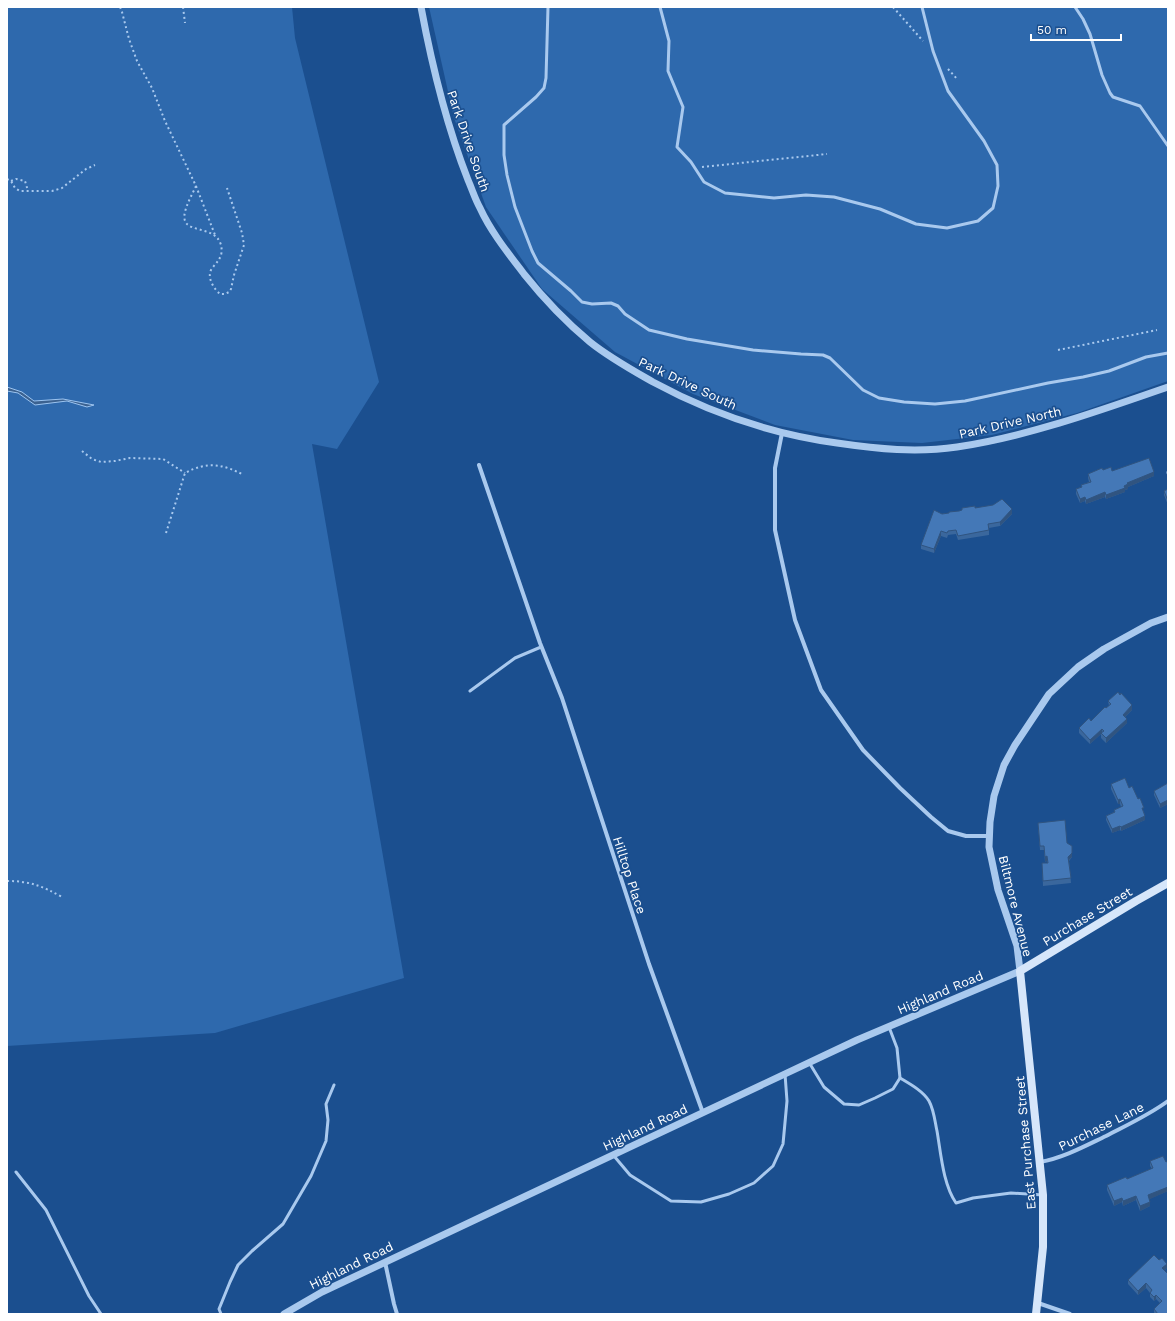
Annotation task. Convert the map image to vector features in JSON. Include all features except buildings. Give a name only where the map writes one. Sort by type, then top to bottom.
[{"type":"main road","name":"Purchase Street","points":[[1020,971],[1168,883]]},
{"type":"main road","name":"East Purchase Street","points":[[1020,971],[1043,1195],[1043,1247],[1036,1314]]},
{"type":"street","name":"Park Drive South","points":[[421,7],[430,54],[444,110],[458,155],[477,201],[504,248],[536,289],[560,315],[592,343],[627,368],[670,392],[714,412],[782,433]]},
{"type":"street","name":"Park Drive North","points":[[782,433],[809,439],[876,449],[915,450],[955,447],[998,439],[1091,414],[1168,387]]},
{"type":"street","points":[[782,433],[775,468],[776,530],[795,620],[821,690],[863,750],[931,817],[948,831],[966,836],[989,836]]},
{"type":"street","name":"Hilltop Place","points":[[479,465],[541,645],[562,698],[649,964],[703,1113]]},
{"type":"street","name":"Biltmore Avenue","points":[[1020,971],[1017,946],[998,890],[989,847],[990,822],[994,796],[1004,765],[1015,744],[1049,694],[1078,667],[1104,649],[1151,623],[1168,617]]},
{"type":"street","name":"Highland Road","points":[[284,1314],[322,1292],[785,1074],[889,1027],[1020,971]]},
{"type":"street","name":"Purchase Lane","points":[[1040,1162],[1054,1159],[1097,1140],[1147,1115],[1168,1101]]},
{"type":"street","points":[[385,1262],[397,1314]]},
{"type":"street","points":[[1038,1303],[1070,1314]]},
{"type":"lane","points":[[548,7],[546,78],[544,88],[504,125],[506,175],[515,207],[538,263],[582,302],[592,304],[611,303],[618,306],[625,314],[649,330],[687,339],[753,350],[823,355],[830,358],[863,390],[879,398],[904,402],[935,404],[965,401],[1109,371],[1146,357],[1168,353]]},
{"type":"lane","points":[[660,7],[669,41],[668,71],[683,107],[677,147],[691,162],[704,182],[725,194],[774,198],[806,195],[834,197],[880,209],[916,224],[947,228],[978,221],[993,208],[998,186],[997,165],[984,140],[948,91],[933,52],[922,7]]},
{"type":"lane","points":[[1075,7],[1090,34],[1102,75],[1110,93],[1113,97],[1140,106],[1168,146]]},
{"type":"lane","points":[[470,691],[515,658],[541,645]]},
{"type":"lane","points":[[809,1063],[824,1087],[844,1104],[859,1105],[875,1098],[893,1089],[900,1078],[897,1048],[889,1027]]},
{"type":"lane","points":[[613,1155],[630,1175],[671,1201],[701,1202],[729,1194],[754,1183],[773,1166],[783,1144],[787,1101],[785,1074]]},
{"type":"lane","points":[[900,1078],[929,1101],[934,1116],[950,1194],[956,1203],[973,1198],[1011,1193],[1043,1195]]},
{"type":"lane","points":[[220,1314],[220,1309],[238,1265],[283,1224],[311,1176],[326,1141],[328,1120],[326,1104],[334,1084]]},
{"type":"lane","points":[[16,1172],[46,1210],[89,1296],[101,1314]]},
{"type":"path","points":[[120,7],[137,61],[152,88],[165,121],[196,186],[216,236],[222,247],[220,260],[211,270],[210,275],[210,280],[216,291],[220,294],[225,294],[231,289],[244,245],[242,233],[227,188]]},
{"type":"path","points":[[183,7],[185,23]]},
{"type":"path","points":[[700,167],[827,154]]},
{"type":"path","points":[[11,181],[15,188],[20,191],[52,191],[62,188],[86,169],[95,165]]},
{"type":"path","points":[[7,180],[11,181],[16,179],[25,181],[28,191]]},
{"type":"path","points":[[196,186],[185,212],[184,217],[186,223],[192,228],[216,236]]},
{"type":"path","points":[[1058,350],[1157,330]]},
{"type":"path","points":[[82,451],[92,459],[101,462],[130,458],[163,459],[185,473]]},
{"type":"path","points":[[166,533],[185,473],[195,468],[208,465],[228,467],[244,475]]},
{"type":"path","points":[[7,881],[25,882],[39,885],[62,897]]},
{"type":"shaded area","points":[[7,7],[292,7],[295,38],[379,382],[337,449],[312,444],[404,978],[215,1033],[7,1046]]},
{"type":"shaded area","points":[[429,7],[1168,7],[1168,381],[1077,413],[992,435],[922,443],[853,440],[775,425],[693,394],[615,352],[542,289],[486,207],[454,118]]},
{"type":"shaded area","points":[[7,387],[22,392],[34,401],[63,399],[94,405],[87,407],[67,401],[35,405],[18,393],[7,391]]}]
